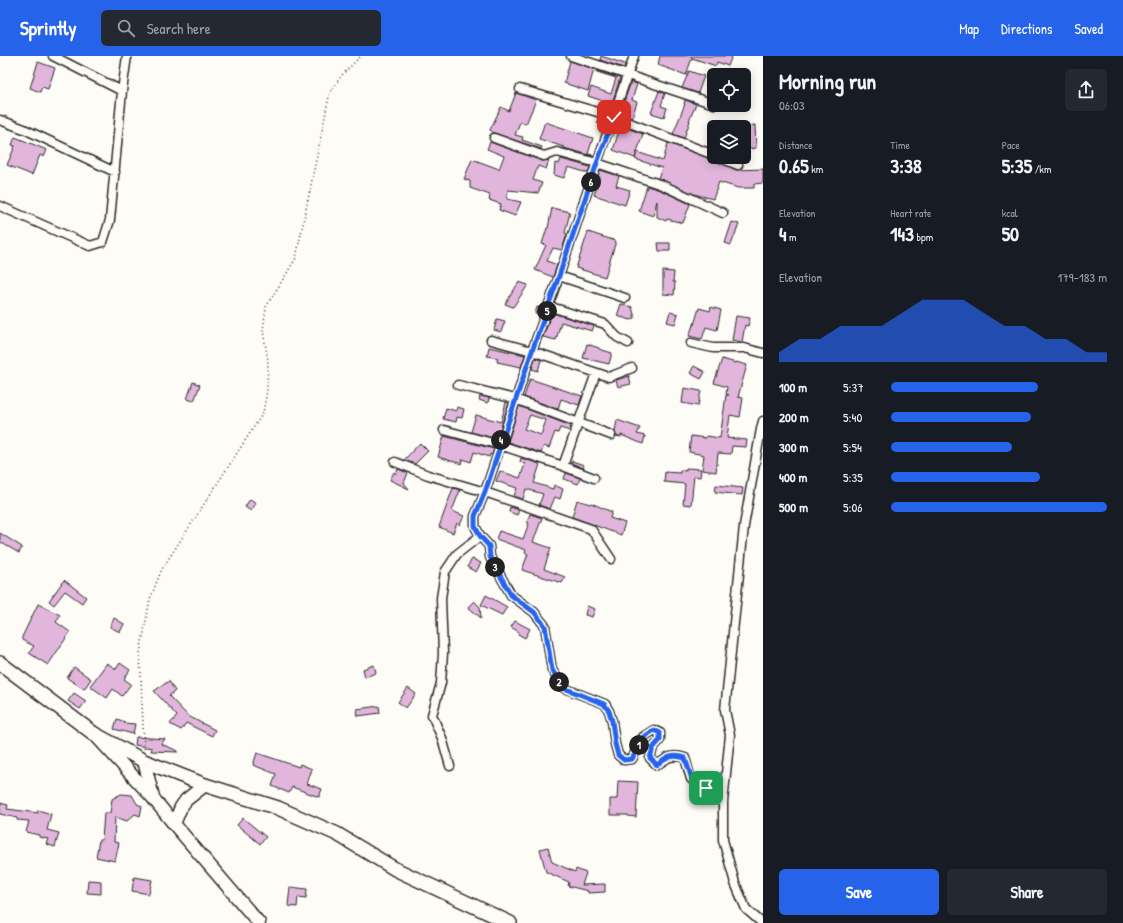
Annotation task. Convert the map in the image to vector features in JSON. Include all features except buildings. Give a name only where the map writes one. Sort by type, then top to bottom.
[{"type":"main road","points":[[0,663],[93,733],[144,761],[205,785],[278,808],[337,834],[395,869],[510,923]]},
{"type":"main road","points":[[93,733],[153,798],[259,923]]},
{"type":"main road","points":[[144,761],[153,798]]},
{"type":"main road","points":[[174,824],[181,807],[186,800],[205,785]]},
{"type":"street","points":[[53,56],[122,91]]},
{"type":"street","points":[[0,206],[90,246],[103,242],[110,220],[122,91],[127,56]]},
{"type":"street","points":[[572,56],[707,102]]},
{"type":"street","points":[[634,56],[485,492],[475,516],[475,526],[480,536],[489,546],[490,557],[511,595],[534,612],[545,626],[552,670],[564,688],[604,704],[609,711],[618,755],[624,760],[632,759],[644,737],[654,730],[660,733],[660,740],[653,748],[650,758],[657,765],[667,757],[676,756],[685,758],[692,779],[723,802]]},
{"type":"street","points":[[520,89],[614,117],[707,153]]},
{"type":"street","points":[[0,120],[24,129],[115,172]]},
{"type":"street","points":[[494,138],[544,156],[557,152],[597,163],[662,186],[723,213]]},
{"type":"street","points":[[559,276],[625,298]]},
{"type":"street","points":[[548,306],[604,324],[617,337],[628,343]]},
{"type":"street","points":[[491,340],[532,351],[608,378],[632,368]]},
{"type":"street","points":[[691,343],[713,348],[744,348],[763,353]]},
{"type":"street","points":[[563,466],[596,373]]},
{"type":"street","points":[[458,385],[516,399],[611,435]]},
{"type":"street","points":[[762,923],[746,908],[735,883],[723,840],[723,802],[730,735],[725,710],[743,534],[763,422]]},
{"type":"street","points":[[444,430],[500,445],[594,478]]},
{"type":"street","points":[[395,462],[428,475],[485,492],[591,529],[611,560]]},
{"type":"street","points":[[450,766],[442,738],[432,715],[441,683],[443,653],[441,598],[445,572],[457,554],[480,536]]},
{"type":"path","points":[[144,761],[140,653],[150,599],[162,569],[263,413],[268,391],[268,360],[263,331],[266,306],[296,258],[330,92],[342,75],[361,56]]},
{"type":"route","points":[[614,117],[532,351],[485,492],[475,516],[475,526],[480,536],[489,546],[490,557],[511,595],[534,612],[545,626],[552,670],[564,688],[604,704],[609,711],[618,755],[624,760],[632,759],[644,737],[654,730],[660,733],[660,740],[653,748],[650,758],[657,765],[667,757],[676,756],[685,758],[692,779],[706,788]]}]
